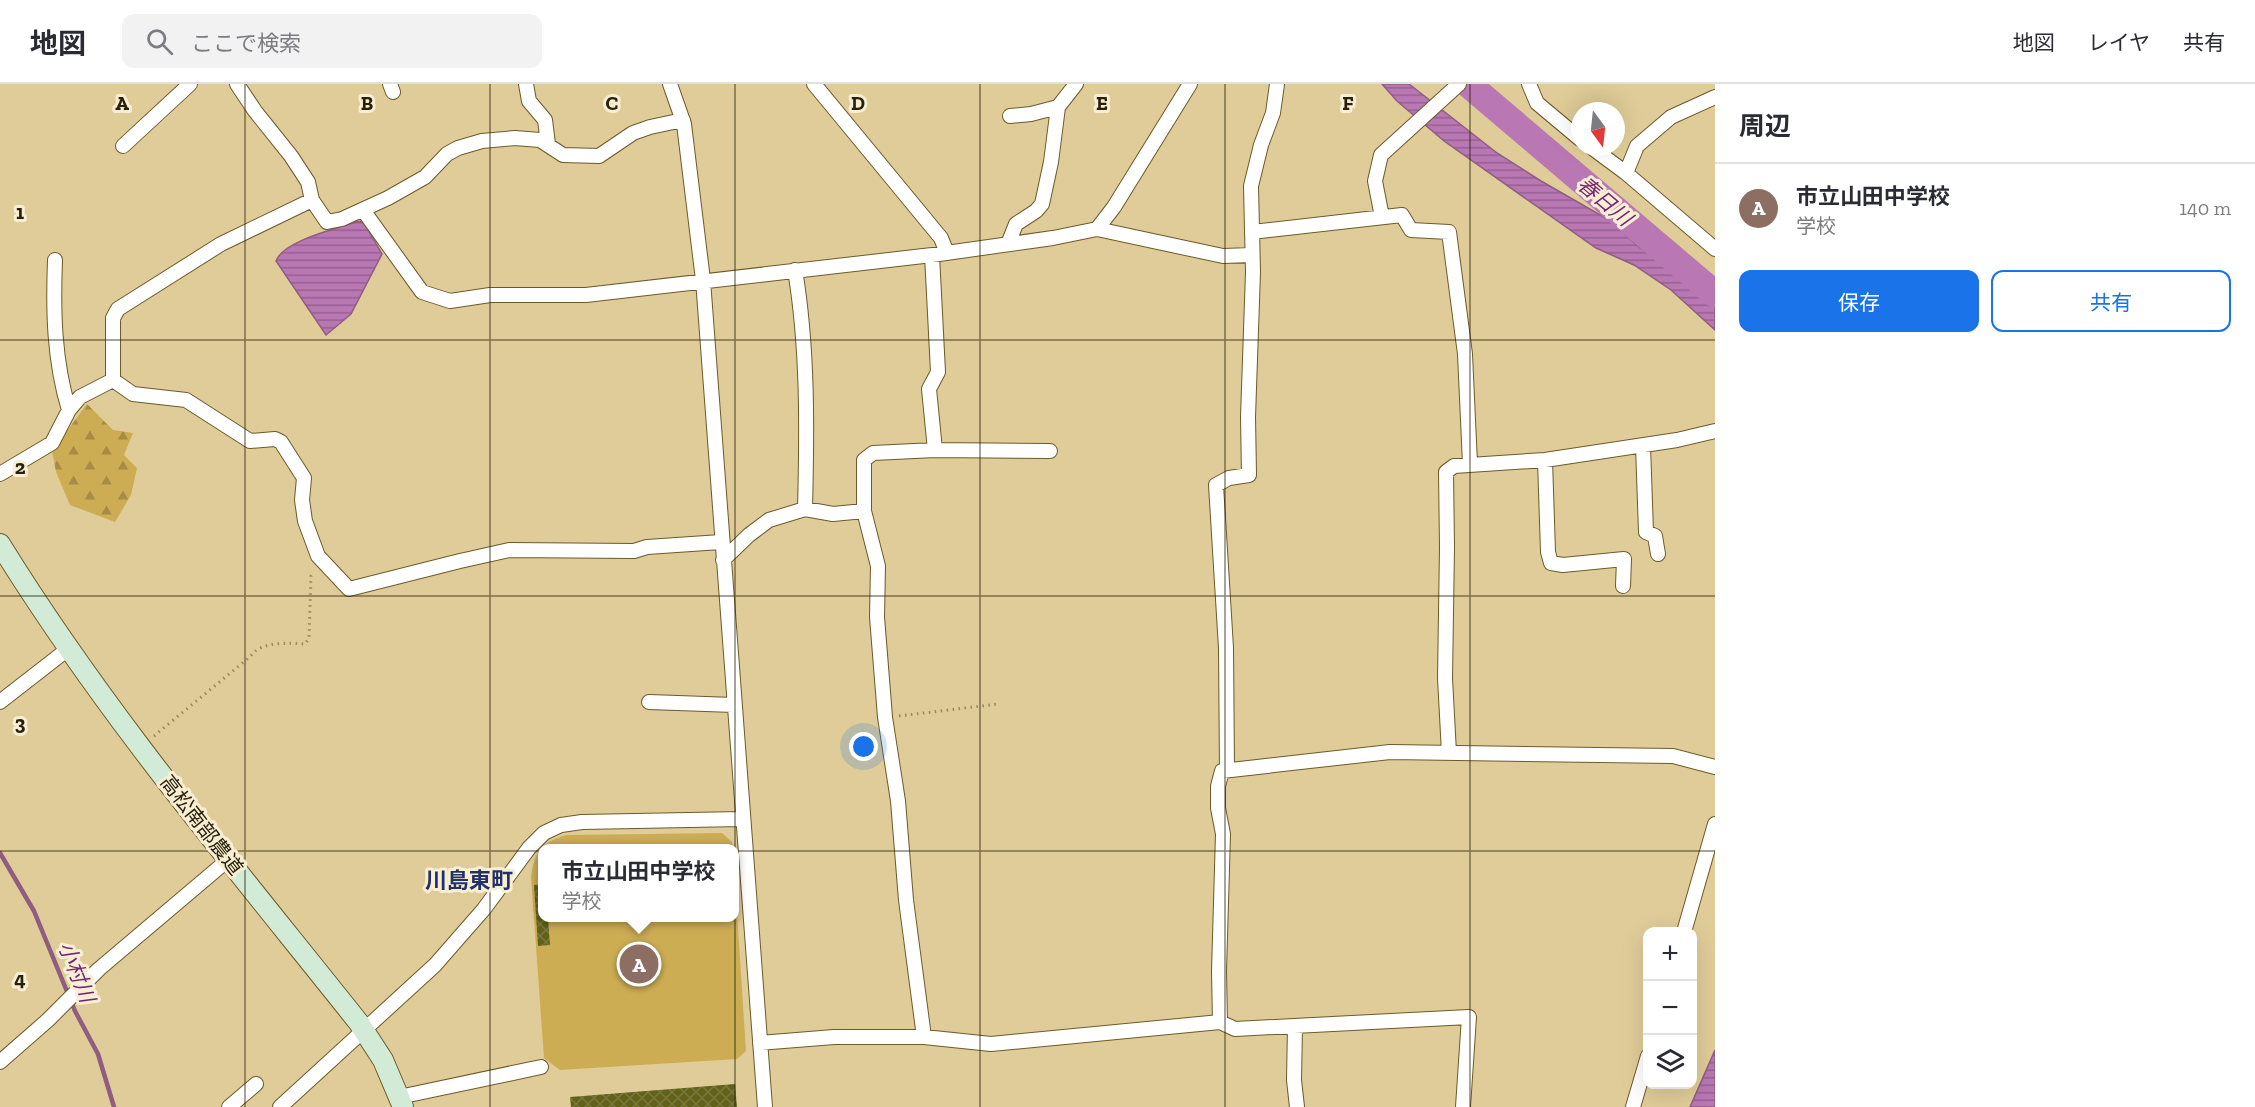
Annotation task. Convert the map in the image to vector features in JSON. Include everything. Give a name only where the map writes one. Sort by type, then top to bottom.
[{"type":"street","points":[[123,146],[190,84]]},
{"type":"street","points":[[237,84],[308,182],[312,200],[327,222],[342,219],[388,198],[425,177],[447,154],[482,141],[515,138],[540,140],[563,155],[599,156],[633,134],[650,127],[683,120]]},
{"type":"street","points":[[526,84],[529,101],[545,120],[548,144]]},
{"type":"street","points":[[670,84],[683,120],[703,280],[765,1107]]},
{"type":"street","points":[[814,84],[941,238],[947,253]]},
{"type":"street","points":[[1008,244],[1016,224],[1036,211],[1042,204],[1051,162],[1058,107],[1076,84]]},
{"type":"street","points":[[1097,229],[1120,197],[1190,84]]},
{"type":"street","points":[[1227,770],[1226,648],[1216,485],[1229,478],[1249,475],[1248,406],[1253,272],[1251,186],[1261,145],[1273,113],[1277,84]]},
{"type":"street","points":[[1382,217],[1375,180],[1381,155],[1459,84]]},
{"type":"street","points":[[1529,84],[1537,103],[1571,131]]},
{"type":"street","points":[[1626,173],[1637,146],[1671,117],[1715,97]]},
{"type":"street","points":[[1010,116],[1031,114],[1058,107]]},
{"type":"street","points":[[1603,156],[1715,249]]},
{"type":"street","points":[[113,380],[113,318],[118,309],[221,244],[312,200]]},
{"type":"street","points":[[363,210],[422,292],[450,301],[490,295],[586,295],[932,255],[1097,229],[1222,256],[1252,255]]},
{"type":"street","points":[[1252,232],[1402,215],[1411,230],[1449,232],[1465,354],[1470,464]]},
{"type":"street","points":[[932,255],[938,372],[929,389],[936,450]]},
{"type":"street","points":[[55,260],[55,338],[61,384],[69,410]]},
{"type":"street","points":[[795,270],[802,323],[807,449],[805,509]]},
{"type":"street","points":[[0,474],[52,444],[69,410],[80,397],[113,380]]},
{"type":"street","points":[[113,380],[133,394],[186,400],[250,441],[275,439],[281,442],[304,478],[302,500],[305,521],[318,556],[349,589],[510,550],[634,551],[647,547],[721,542]]},
{"type":"street","points":[[1449,753],[1445,678],[1446,472],[1454,465],[1545,460],[1643,446],[1715,431]]},
{"type":"street","points":[[1643,446],[1646,532],[1655,536],[1658,554]]},
{"type":"street","points":[[924,1037],[906,900],[898,801],[885,717],[878,617],[878,566],[864,510],[864,460],[873,453],[936,450],[1050,451]]},
{"type":"street","points":[[1545,460],[1548,552],[1551,563],[1563,565],[1624,560],[1623,586]]},
{"type":"street","points":[[723,560],[749,535],[769,520],[805,509],[833,514],[864,510]]},
{"type":"street","name":"高松南部農道","points":[[0,544],[68,649],[140,747],[363,1029],[383,1060],[401,1102]]},
{"type":"street","points":[[0,702],[68,649]]},
{"type":"street","points":[[649,702],[734,705]]},
{"type":"street","points":[[1220,1022],[1219,971],[1223,834],[1218,808],[1218,786],[1222,771],[1390,752],[1673,756],[1715,767]]},
{"type":"street","points":[[280,1107],[363,1029],[435,966],[484,909],[529,849],[544,834],[561,825],[582,822],[742,819]]},
{"type":"street","points":[[1685,927],[1715,824]]},
{"type":"street","points":[[0,1062],[99,969],[229,859]]},
{"type":"street","points":[[759,1043],[834,1037],[924,1037],[991,1044],[1220,1022],[1235,1029],[1469,1017],[1463,1107]]},
{"type":"street","points":[[1295,1026],[1294,1080],[1297,1107]]},
{"type":"street","points":[[401,1102],[541,1067]]},
{"type":"street","points":[[1633,1107],[1643,1071]]},
{"type":"street","points":[[229,1107],[256,1084]]},
{"type":"path","points":[[140,747],[254,651],[289,643],[305,644],[309,638],[311,576],[323,562]]},
{"type":"path","points":[[885,717],[998,704]]},
{"type":"green space","points":[[87,404],[113,430],[133,433],[124,455],[137,468],[131,495],[115,522],[70,505],[56,472],[52,451]]},
{"type":"green space","points":[[722,833],[732,844],[546,844],[566,835]]},
{"type":"green space","points":[[537,854],[538,922],[738,922],[746,1051],[737,1059],[560,1070],[544,1058],[531,877]]},
{"type":"shaded area","points":[[1382,84],[1409,84],[1497,153],[1611,221],[1640,248],[1671,265],[1693,265],[1715,277],[1715,330],[1671,290],[1634,265],[1596,248],[1444,141],[1397,101]]},
{"type":"shaded area","points":[[363,221],[382,254],[351,314],[326,335],[276,261],[289,247],[299,242]]},
{"type":"shaded area","points":[[1715,1050],[1715,1107],[1690,1107]]},
{"type":"building","points":[[534,885],[538,885],[538,922],[548,922],[550,945],[538,946]]},
{"type":"building","points":[[735,1084],[737,1107],[571,1107],[570,1097]]},
{"type":"waterway","name":"春日川","points":[[1468,84],[1715,294]]},
{"type":"waterway","name":"小村川","points":[[0,853],[34,911],[75,1011],[98,1054],[114,1107]]},
{"type":"place","name":"市立山田中学校","points":[[639,964]]},
{"type":"district","name":"川島東町","points":[[469,880]]}]
